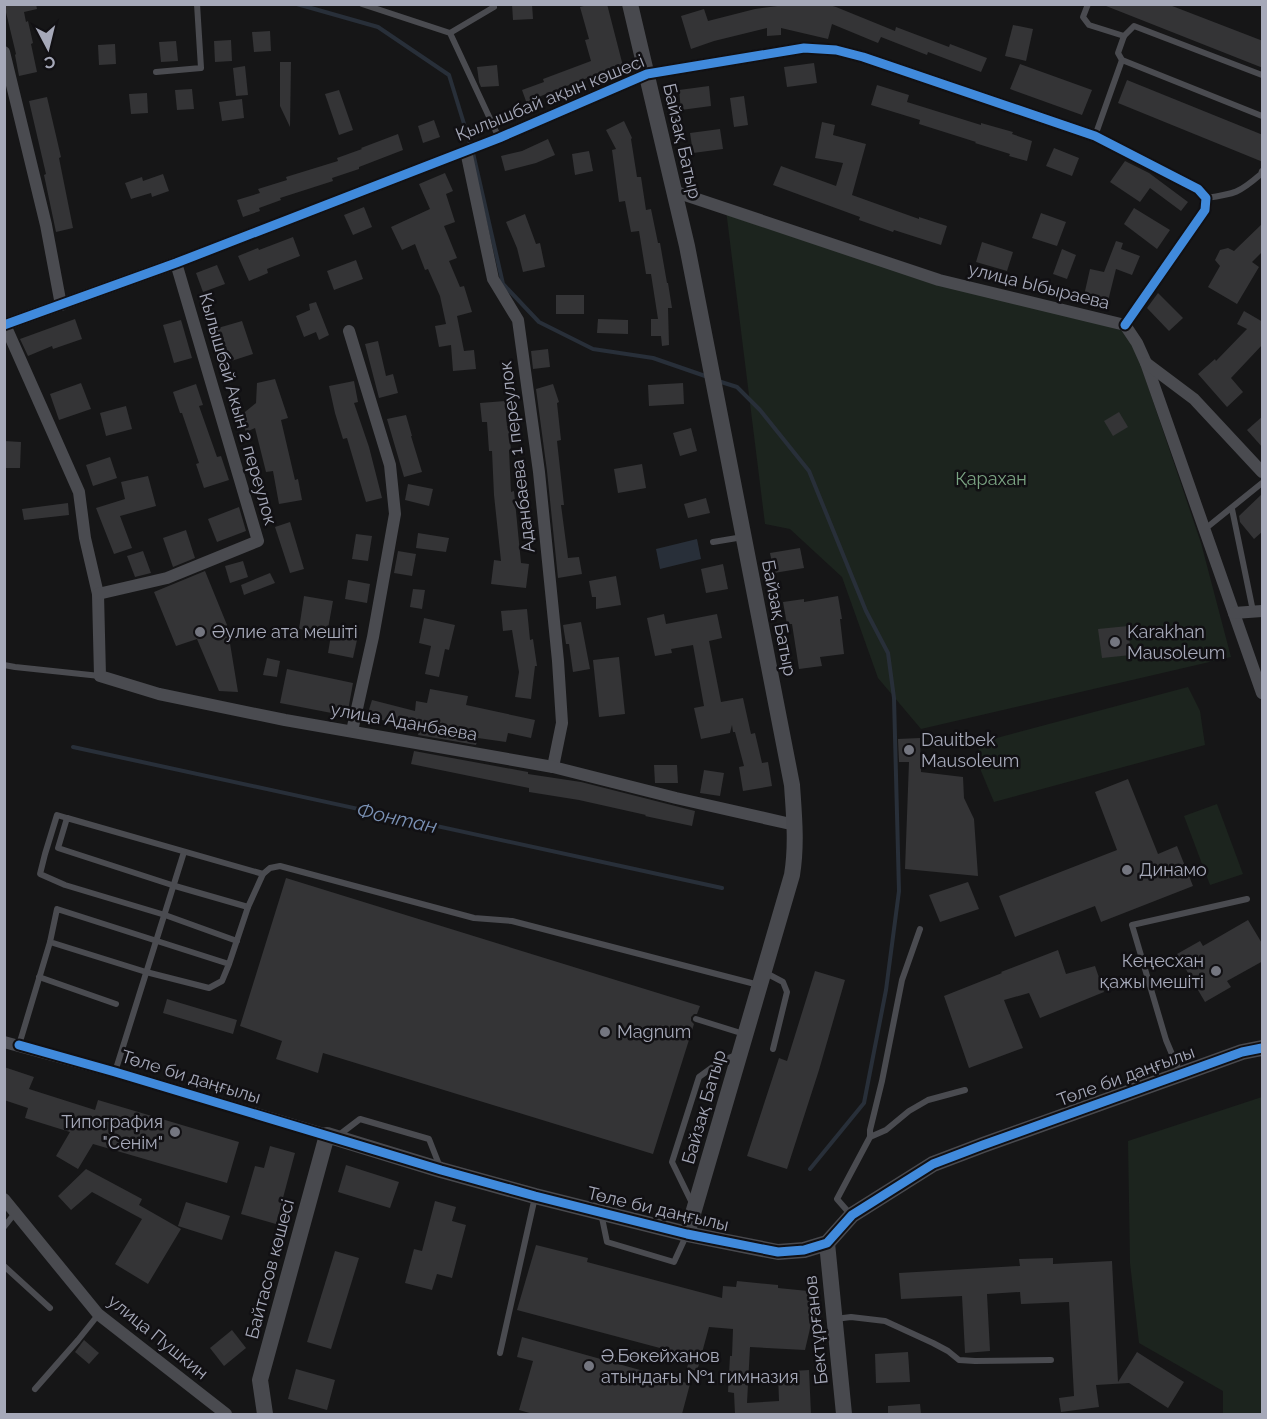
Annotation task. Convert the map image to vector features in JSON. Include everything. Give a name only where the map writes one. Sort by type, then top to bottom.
[{"type":"street","name":"Байзақ Батыр","points":[[630,4],[687,246],[792,785],[795,825],[795,856],[792,874],[687,1234]]},
{"type":"street","name":"Қылышбай ақын көшесі","points":[[5,325],[176,263],[499,138],[646,74],[804,48],[836,50],[863,57],[1095,136],[1198,189],[1206,198]]},
{"type":"street","points":[[4,52],[46,225],[61,305]]},
{"type":"street","name":"Аданбаева 1 переулок","points":[[466,150],[494,279],[518,320],[539,472],[558,661],[562,723],[553,767]]},
{"type":"street","name":"улица Ыбыраева","points":[[674,191],[939,280],[1125,325],[1146,363],[1263,693]]},
{"type":"street","points":[[1125,325],[1205,210],[1206,198]]},
{"type":"street","name":"Кылышбай Акын 2 переулок","points":[[98,594],[167,578],[258,541],[176,263]]},
{"type":"street","points":[[5,325],[79,492],[85,538],[98,594],[100,676]]},
{"type":"street","points":[[349,331],[390,465],[395,514],[373,637],[352,731]]},
{"type":"street","points":[[1146,363],[1194,399],[1263,472]]},
{"type":"street","points":[[1234,613],[1258,612]]},
{"type":"street","name":"улица Аданбаева","points":[[100,676],[159,694],[285,720],[553,767],[795,825]]},
{"type":"street","name":"Төле би даңғылы","points":[[4,1042],[115,1072],[535,1196],[687,1234],[778,1252],[804,1250],[827,1242],[852,1215],[933,1164],[1242,1052],[1263,1048]]},
{"type":"street","name":"Байтасов көшесі","points":[[265,1414],[260,1380],[332,1136]]},
{"type":"street","name":"улица Пушкин","points":[[4,1199],[98,1314],[226,1414]]},
{"type":"street","name":"Бектұрғанов","points":[[827,1242],[844,1414]]},
{"type":"lane","points":[[156,72],[201,68],[197,4]]},
{"type":"lane","points":[[362,4],[450,33],[499,138]]},
{"type":"lane","points":[[1088,4],[1083,17],[1089,25],[1124,36]]},
{"type":"lane","points":[[450,33],[494,7]]},
{"type":"lane","points":[[1263,75],[1134,26],[1124,36],[1118,53],[1122,60],[1263,116]]},
{"type":"lane","points":[[1095,136],[1122,60]]},
{"type":"lane","points":[[1206,198],[1228,195],[1242,190],[1263,171]]},
{"type":"lane","points":[[1204,530],[1263,483]]},
{"type":"lane","points":[[1232,509],[1258,612]]},
{"type":"lane","points":[[713,542],[744,537]]},
{"type":"lane","name":"улица Аданбаева","points":[[4,665],[100,676]]},
{"type":"lane","points":[[237,941],[165,915],[65,885],[40,874],[57,814],[264,874]]},
{"type":"lane","points":[[67,818],[58,848],[248,908]]},
{"type":"lane","points":[[115,1072],[184,852]]},
{"type":"lane","points":[[50,942],[146,972],[210,988],[222,981],[248,908],[264,874],[270,868],[280,866],[474,918],[512,921],[783,982],[787,992],[773,1049]]},
{"type":"lane","points":[[1180,1074],[1166,1040],[1132,926],[1247,899]]},
{"type":"lane","points":[[19,1045],[50,942],[57,909],[229,964]]},
{"type":"lane","points":[[852,1215],[837,1199],[870,1137],[902,980],[920,929]]},
{"type":"lane","points":[[39,977],[116,1004]]},
{"type":"lane","points":[[696,1019],[745,1034]]},
{"type":"lane","points":[[695,1208],[672,1162],[699,1077],[721,1061],[740,1053]]},
{"type":"lane","points":[[870,1137],[886,1130],[909,1110],[928,1100],[965,1090]]},
{"type":"lane","points":[[332,1136],[360,1119],[429,1139],[441,1170]]},
{"type":"lane","points":[[500,1353],[535,1196]]},
{"type":"lane","points":[[4,1227],[16,1213]]},
{"type":"lane","points":[[601,1213],[607,1242],[674,1262],[687,1234]]},
{"type":"lane","points":[[4,1266],[50,1308]]},
{"type":"lane","points":[[35,1389],[98,1314]]},
{"type":"lane","points":[[834,1319],[851,1317],[885,1321],[933,1343],[959,1360],[1051,1360]]},
{"type":"green space","name":"Қарахан","points":[[726,210],[1130,333],[1201,543],[1231,657],[921,729],[878,678],[842,577],[790,529],[765,524]]},
{"type":"green space","points":[[1188,687],[1200,711],[1205,745],[994,802],[981,771],[978,743]]},
{"type":"green space","points":[[1217,804],[1243,874],[1210,885],[1184,816]]},
{"type":"green space","points":[[1262,1097],[1262,1414],[1223,1414],[1223,1391],[1139,1343],[1130,1263],[1128,1141]]},
{"type":"shaded area","points":[[697,539],[701,559],[660,569],[656,549]]},
{"type":"building","points":[[4,4],[36,4],[37,9],[24,12],[33,43],[31,44],[37,72],[19,76]]},
{"type":"building","points":[[512,4],[532,4],[533,19],[513,20]]},
{"type":"building","points":[[607,4],[624,70],[595,78],[595,75],[541,96],[542,99],[527,104],[522,90],[544,82],[543,79],[591,61],[585,40],[589,39],[580,7]]},
{"type":"building","points":[[793,4],[826,4],[895,31],[896,27],[949,47],[950,44],[987,58],[981,72],[881,37],[878,43],[832,24],[828,39],[781,28],[781,35],[767,36],[767,28],[691,49],[681,16],[704,9],[708,21],[755,9]]},
{"type":"building","points":[[1101,4],[1167,4],[1263,41],[1263,68]]},
{"type":"building","points":[[1013,25],[1033,29],[1026,61],[1005,56]]},
{"type":"building","points":[[270,31],[271,51],[254,52],[252,32]]},
{"type":"building","points":[[231,40],[232,61],[215,62],[214,41]]},
{"type":"building","points":[[176,41],[178,61],[161,62],[159,42]]},
{"type":"building","points":[[115,44],[116,64],[99,65],[98,45]]},
{"type":"building","points":[[280,62],[291,62],[290,127],[280,106]]},
{"type":"building","points":[[814,63],[817,83],[787,87],[784,67]]},
{"type":"building","points":[[1020,64],[1092,90],[1082,115],[1010,89]]},
{"type":"building","points":[[497,65],[499,86],[481,87],[477,67]]},
{"type":"building","points":[[245,66],[248,95],[236,96],[233,68]]},
{"type":"building","points":[[1127,80],[1263,135],[1263,162],[1118,103]]},
{"type":"building","points":[[877,85],[909,95],[907,102],[981,125],[981,123],[1013,132],[1012,134],[1032,141],[1027,161],[919,124],[920,120],[871,105]]},
{"type":"building","points":[[709,86],[711,106],[681,110],[679,90]]},
{"type":"building","points":[[192,89],[194,109],[177,110],[175,90]]},
{"type":"building","points":[[339,90],[353,130],[339,135],[325,94]]},
{"type":"building","points":[[147,93],[148,113],[131,114],[129,94]]},
{"type":"building","points":[[744,96],[748,125],[734,127],[730,98]]},
{"type":"building","points":[[47,97],[61,157],[59,158],[73,228],[56,232],[44,175],[46,174],[29,101]]},
{"type":"building","points":[[242,99],[244,118],[222,121],[219,102]]},
{"type":"building","points":[[434,120],[440,137],[423,143],[418,126]]},
{"type":"building","points":[[624,121],[632,138],[637,177],[641,177],[646,210],[651,209],[658,243],[660,243],[672,308],[668,308],[669,345],[662,346],[661,336],[651,336],[651,319],[658,319],[651,274],[646,274],[639,231],[631,232],[625,201],[619,202],[612,150],[616,149],[606,130]]},
{"type":"building","points":[[822,122],[835,125],[833,135],[866,144],[852,195],[919,219],[919,217],[947,226],[941,245],[859,220],[860,217],[773,185],[781,166],[836,186],[843,163],[815,158]]},
{"type":"building","points":[[720,129],[723,149],[693,153],[690,133]]},
{"type":"building","points":[[398,134],[403,150],[332,178],[333,181],[280,198],[281,200],[259,208],[260,211],[243,217],[237,200],[260,193],[258,189],[287,180],[286,177],[338,161],[337,158]]},
{"type":"building","points":[[548,139],[555,155],[536,163],[505,171],[501,156],[522,151]]},
{"type":"building","points":[[1054,148],[1079,158],[1072,176],[1046,166]]},
{"type":"building","points":[[589,151],[593,171],[575,175],[572,154]]},
{"type":"building","points":[[1125,161],[1149,173],[1188,202],[1181,211],[1150,188],[1140,202],[1110,182]]},
{"type":"building","points":[[445,173],[453,191],[446,194],[455,222],[444,226],[457,258],[449,261],[460,287],[464,286],[472,312],[457,316],[464,351],[474,350],[476,369],[453,371],[451,345],[439,347],[435,326],[446,324],[440,296],[428,269],[425,270],[415,244],[402,250],[391,227],[430,209],[419,184]]},
{"type":"building","points":[[163,174],[169,191],[152,197],[151,193],[131,199],[125,183],[142,177],[143,181]]},
{"type":"building","points":[[364,207],[372,227],[353,235],[344,215]]},
{"type":"building","points":[[1134,208],[1170,230],[1157,249],[1124,224]]},
{"type":"building","points":[[1041,213],[1066,222],[1057,246],[1032,238]]},
{"type":"building","points":[[525,214],[536,244],[540,243],[545,267],[523,272],[517,248],[506,222]]},
{"type":"building","points":[[1263,223],[1263,251],[1252,262],[1259,267],[1237,304],[1208,287],[1220,266],[1215,260],[1220,250],[1228,248],[1234,251]]},
{"type":"building","points":[[293,237],[300,256],[267,269],[268,273],[249,281],[238,256]]},
{"type":"building","points":[[1116,241],[1123,243],[1121,249],[1140,256],[1132,275],[1116,269],[1107,305],[1083,300],[1090,269],[1104,272]]},
{"type":"building","points":[[982,242],[1013,252],[1007,271],[976,262]]},
{"type":"building","points":[[1062,249],[1076,255],[1067,279],[1053,274]]},
{"type":"building","points":[[356,260],[363,279],[334,290],[327,271]]},
{"type":"building","points":[[217,265],[225,284],[203,292],[196,273]]},
{"type":"building","points":[[1158,293],[1183,318],[1169,331],[1147,308]]},
{"type":"building","points":[[556,295],[584,295],[584,314],[556,314]]},
{"type":"building","points":[[316,302],[329,335],[319,340],[316,332],[304,337],[296,316],[310,310],[309,304]]},
{"type":"building","points":[[1244,311],[1263,322],[1263,344],[1231,378],[1243,392],[1227,407],[1198,374],[1215,359],[1216,361],[1247,329],[1237,324]]},
{"type":"building","points":[[75,319],[82,339],[53,349],[52,346],[28,356],[20,339]]},
{"type":"building","points":[[598,319],[628,320],[628,334],[597,333]]},
{"type":"building","points":[[181,320],[192,358],[174,363],[163,325]]},
{"type":"building","points":[[242,321],[253,354],[222,364],[211,330]]},
{"type":"building","points":[[378,341],[386,376],[393,374],[398,393],[379,398],[365,344]]},
{"type":"building","points":[[548,349],[550,367],[533,369],[531,351]]},
{"type":"building","points":[[275,379],[288,418],[281,420],[302,500],[279,504],[273,471],[266,472],[255,428],[246,432],[240,416],[256,403],[257,383]]},
{"type":"building","points":[[354,381],[358,402],[354,403],[369,447],[382,498],[366,502],[347,438],[343,439],[329,386]]},
{"type":"building","points":[[81,383],[91,409],[59,420],[50,394]]},
{"type":"building","points":[[683,383],[684,404],[649,406],[648,385]]},
{"type":"building","points":[[196,384],[203,405],[199,406],[217,457],[221,456],[229,480],[204,488],[196,464],[199,463],[173,392]]},
{"type":"building","points":[[553,384],[559,402],[557,403],[561,440],[557,441],[564,505],[561,505],[568,558],[579,557],[582,574],[558,578],[536,389]]},
{"type":"building","points":[[505,401],[511,450],[509,450],[511,492],[514,491],[521,563],[529,564],[526,588],[491,584],[494,560],[501,561],[492,451],[489,451],[487,422],[482,422],[480,403]]},
{"type":"building","points":[[126,406],[132,429],[106,436],[100,413]]},
{"type":"building","points":[[1119,412],[1128,427],[1113,436],[1104,421]]},
{"type":"building","points":[[406,415],[422,472],[404,477],[387,419]]},
{"type":"building","points":[[1263,416],[1263,448],[1247,430]]},
{"type":"building","points":[[691,428],[697,451],[680,456],[673,433]]},
{"type":"building","points":[[4,441],[21,442],[20,468],[4,468]]},
{"type":"building","points":[[110,457],[117,478],[93,486],[86,465]]},
{"type":"building","points":[[642,464],[646,488],[618,493],[614,469]]},
{"type":"building","points":[[148,476],[156,506],[120,516],[132,548],[114,554],[96,508],[125,499],[121,482]]},
{"type":"building","points":[[408,484],[433,489],[429,506],[405,500]]},
{"type":"building","points":[[1263,493],[1263,531],[1254,539],[1240,522],[1239,516]]},
{"type":"building","points":[[706,498],[710,513],[688,518],[684,504]]},
{"type":"building","points":[[68,503],[69,515],[24,520],[22,509]]},
{"type":"building","points":[[239,507],[246,531],[217,542],[208,519]]},
{"type":"building","points":[[290,522],[304,569],[290,573],[275,527]]},
{"type":"building","points":[[186,530],[195,558],[173,567],[163,538]]},
{"type":"building","points":[[418,533],[449,538],[446,552],[416,548]]},
{"type":"building","points":[[356,534],[372,536],[368,561],[352,559]]},
{"type":"building","points":[[800,548],[804,568],[774,573],[770,553]]},
{"type":"building","points":[[143,551],[151,573],[135,577],[127,556]]},
{"type":"building","points":[[398,551],[416,554],[412,576],[394,573]]},
{"type":"building","points":[[243,561],[248,577],[230,583],[225,566]]},
{"type":"building","points":[[723,564],[728,589],[706,593],[701,569]]},
{"type":"building","name":"Әулие ата мешіті","points":[[205,571],[227,625],[238,692],[219,691],[197,639],[176,646],[154,592]]},
{"type":"building","points":[[270,573],[275,583],[244,595],[241,585]]},
{"type":"building","points":[[616,576],[621,605],[596,609],[596,597],[592,597],[589,581]]},
{"type":"building","points":[[348,580],[370,584],[367,603],[345,599]]},
{"type":"building","points":[[413,589],[425,590],[422,609],[410,607]]},
{"type":"building","points":[[304,596],[333,601],[327,634],[299,629]]},
{"type":"building","points":[[838,596],[844,654],[820,657],[822,666],[799,669],[792,624],[787,624],[783,602],[804,599],[804,602]]},
{"type":"building","points":[[527,609],[530,640],[533,639],[537,666],[535,666],[531,699],[515,697],[519,672],[512,630],[503,631],[501,611]]},
{"type":"building","points":[[664,614],[666,624],[717,614],[722,638],[709,641],[721,702],[743,698],[751,734],[755,733],[762,763],[768,762],[772,786],[743,791],[739,767],[744,766],[732,725],[730,733],[701,739],[694,708],[704,706],[693,645],[671,649],[672,653],[655,656],[647,618]]},
{"type":"building","points":[[424,618],[455,625],[449,650],[445,649],[439,677],[425,674],[431,646],[419,643]]},
{"type":"building","points":[[581,622],[590,669],[573,672],[569,644],[566,644],[563,625]]},
{"type":"building","name":"Karakhan Mausoleum","points":[[1128,626],[1131,655],[1102,658],[1098,629]]},
{"type":"building","points":[[331,635],[357,640],[353,658],[328,653]]},
{"type":"building","points":[[619,657],[625,714],[599,717],[593,660]]},
{"type":"building","points":[[267,658],[280,661],[277,677],[263,675]]},
{"type":"building","points":[[287,669],[353,683],[347,716],[280,703]]},
{"type":"building","points":[[430,689],[468,696],[466,705],[535,720],[531,738],[508,733],[506,742],[478,738],[476,745],[418,735],[419,730],[367,716],[372,700],[415,711],[416,701],[427,703]]},
{"type":"building","points":[[920,738],[921,772],[963,777],[964,798],[974,819],[978,876],[905,869],[909,762],[899,762],[898,739]]},
{"type":"building","points":[[414,751],[528,772],[528,774],[581,782],[695,811],[692,826],[579,800],[529,792],[529,788],[411,764]]},
{"type":"building","points":[[654,765],[677,765],[678,783],[655,783]]},
{"type":"building","points":[[704,770],[724,773],[720,796],[700,793]]},
{"type":"building","name":"Динамо","points":[[1128,779],[1158,854],[1177,846],[1193,886],[1101,922],[1095,906],[1015,937],[999,896],[1117,850],[1095,792]]},
{"type":"building","points":[[286,878],[700,1006],[697,1014],[691,1017],[694,1024],[653,1154],[323,1053],[318,1073],[276,1059],[282,1041],[240,1026]]},
{"type":"building","points":[[968,882],[979,909],[940,922],[929,895]]},
{"type":"building","name":"Кеңесхан қажы мешіті","points":[[1248,920],[1263,945],[1263,961],[1227,981],[1231,987],[1205,1002],[1177,954],[1200,941],[1203,946]]},
{"type":"building","points":[[1058,950],[1066,974],[1095,966],[1104,992],[1040,1018],[1029,993],[1004,1000],[1023,1048],[969,1068],[944,996]]},
{"type":"building","points":[[815,971],[845,980],[787,1169],[747,1156],[779,1058],[787,1061]]},
{"type":"building","points":[[167,999],[237,1020],[233,1034],[163,1013]]},
{"type":"building","points":[[4,1067],[34,1077],[29,1089],[95,1110],[98,1100],[239,1142],[227,1183],[93,1144],[78,1169],[56,1156],[70,1132],[25,1118],[28,1108],[4,1100]]},
{"type":"building","points":[[270,1146],[295,1153],[276,1224],[241,1214],[255,1166],[264,1168]]},
{"type":"building","points":[[346,1165],[399,1182],[390,1208],[338,1192]]},
{"type":"building","points":[[86,1169],[142,1199],[139,1205],[181,1229],[148,1284],[115,1264],[142,1219],[92,1192],[71,1210],[58,1196]]},
{"type":"building","points":[[435,1201],[456,1207],[452,1221],[466,1225],[452,1278],[437,1274],[432,1290],[405,1283],[414,1249],[422,1251]]},
{"type":"building","points":[[186,1202],[230,1216],[222,1240],[178,1226]]},
{"type":"building","points":[[536,1245],[588,1258],[587,1262],[722,1298],[723,1286],[736,1287],[737,1281],[808,1291],[812,1320],[805,1350],[750,1347],[747,1403],[779,1401],[778,1372],[809,1370],[811,1414],[735,1414],[734,1393],[728,1392],[733,1329],[709,1327],[697,1371],[687,1368],[690,1356],[517,1310]]},
{"type":"building","points":[[335,1251],[359,1258],[331,1349],[307,1342]]},
{"type":"building","points":[[1053,1258],[1053,1264],[1112,1261],[1118,1382],[1137,1352],[1184,1382],[1168,1408],[1129,1383],[1096,1385],[1099,1407],[1061,1412],[1059,1398],[1074,1396],[1069,1302],[1021,1304],[1020,1292],[987,1294],[990,1351],[965,1353],[962,1296],[901,1299],[899,1273],[1020,1266],[1019,1259]]},
{"type":"building","points":[[232,1330],[246,1348],[224,1366],[210,1348]]},
{"type":"building","name":"Ә.Бөкейханов атындағы №1 гимназия","points":[[522,1337],[690,1384],[682,1414],[533,1414],[519,1410],[533,1361],[517,1357]]},
{"type":"building","points":[[84,1340],[99,1353],[89,1364],[75,1352]]},
{"type":"building","points":[[908,1352],[910,1382],[876,1383],[875,1354]]},
{"type":"building","points":[[296,1369],[335,1380],[327,1410],[288,1399]]},
{"type":"building","points":[[920,1404],[921,1414],[888,1414],[888,1406]]},
{"type":"waterway","points":[[297,4],[378,27],[449,75],[473,153],[503,284],[539,322],[593,349],[653,358],[708,377]]},
{"type":"waterway","points":[[718,381],[737,387],[760,410],[809,471],[866,611],[888,653],[894,698],[899,891],[886,990],[864,1103],[810,1169]]},
{"type":"waterway","name":"Фонтан","points":[[73,747],[722,888]]},
{"type":"cycle path","points":[[4,325],[176,263],[499,138],[647,74],[804,48],[836,50],[863,57],[1095,136],[1198,189],[1206,198],[1205,210],[1125,325]]},
{"type":"cycle path","points":[[19,1045],[535,1196],[687,1234],[778,1252],[804,1250],[827,1243],[852,1215],[933,1164],[1242,1052],[1262,1048]]},
{"type":"place","name":"Әулие ата мешіті","points":[[200,632]]},
{"type":"place","name":"Karakhan Mausoleum","points":[[1115,642]]},
{"type":"place","name":"Dauitbek Mausoleum","points":[[909,750]]},
{"type":"place","name":"Динамо","points":[[1127,870]]},
{"type":"place","name":"Кеңесхан қажы мешіті","points":[[1216,971]]},
{"type":"place","name":"Magnum","points":[[605,1032]]},
{"type":"place","name":"Типография \"Сенім\"","points":[[175,1132]]},
{"type":"place","name":"Ә.Бөкейханов атындағы №1 гимназия","points":[[589,1366]]}]
